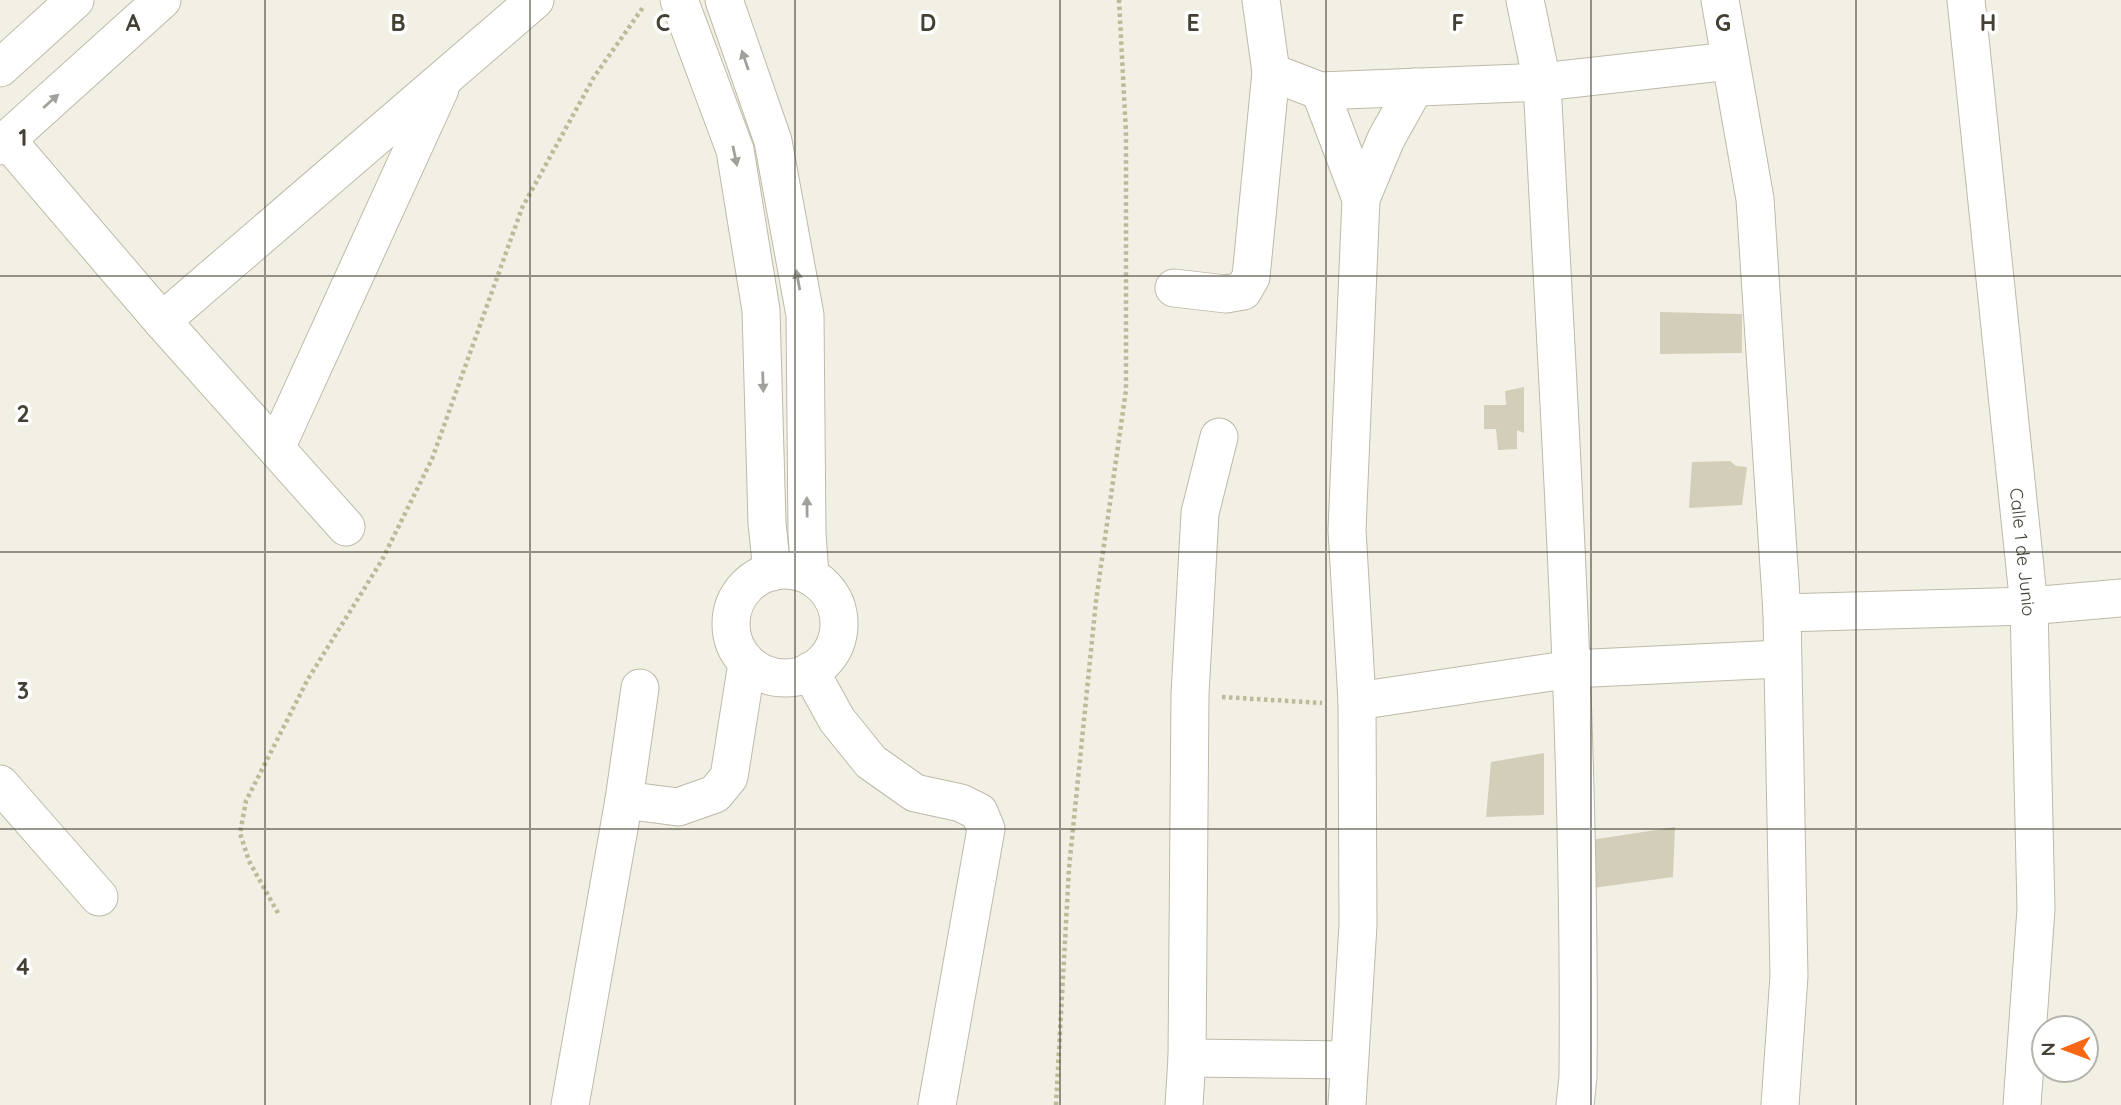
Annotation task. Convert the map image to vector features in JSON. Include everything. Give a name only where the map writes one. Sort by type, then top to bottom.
[{"type":"street","points":[[0,68],[75,0]]},
{"type":"street","points":[[162,0],[4,143],[346,527]]},
{"type":"street","points":[[162,321],[535,0]]},
{"type":"street","points":[[679,0],[735,150],[761,310],[767,523],[772,572]]},
{"type":"street","points":[[724,0],[773,141],[805,315],[807,533],[810,576]]},
{"type":"street","points":[[1174,288],[1226,294],[1242,291],[1251,277],[1270,72],[1261,0]]},
{"type":"street","points":[[1525,0],[1542,82],[1572,669],[1579,874],[1576,1105]]},
{"type":"street","points":[[1720,0],[1755,199],[1782,613],[1789,976],[1780,1105]]},
{"type":"street","name":"Calle 1 de Junio","points":[[1966,0],[2029,606],[2036,909],[2022,1105]]},
{"type":"street","points":[[1270,72],[1320,90],[1542,82],[1730,61]]},
{"type":"street","points":[[276,447],[444,78]]},
{"type":"street","points":[[1347,1105],[1358,925],[1357,701],[1347,530],[1362,199],[1386,139],[1415,87]]},
{"type":"street","points":[[1320,90],[1362,199]]},
{"type":"street","points":[[1184,1105],[1187,1058],[1190,694],[1200,513],[1219,437]]},
{"type":"street","points":[[796,571],[810,576],[832,597],[839,627],[828,656],[810,671],[789,678],[774,677],[747,663],[732,636],[733,605],[752,581],[772,572],[796,571]]},
{"type":"street","points":[[1782,613],[2029,606],[2121,598]]},
{"type":"street","points":[[1357,701],[1572,669],[1782,659]]},
{"type":"street","points":[[624,800],[678,807],[715,794],[729,777],[747,663]]},
{"type":"street","points":[[810,671],[837,720],[871,762],[915,793],[961,803],[979,812],[986,829],[937,1105]]},
{"type":"street","points":[[570,1105],[624,800],[640,688]]},
{"type":"street","points":[[0,784],[99,897]]},
{"type":"street","points":[[1187,1058],[1348,1060]]},
{"type":"path","points":[[278,914],[249,860],[240,833],[246,801],[308,679],[382,560],[432,459],[522,208],[594,77],[648,0]]},
{"type":"path","points":[[1056,1105],[1070,855],[1096,601],[1126,390],[1126,132],[1119,0]]},
{"type":"path","points":[[1190,694],[1314,703],[1357,701]]},
{"type":"building","points":[[1660,312],[1742,314],[1742,353],[1660,354]]},
{"type":"building","points":[[1524,387],[1524,433],[1517,430],[1517,449],[1498,450],[1496,429],[1484,429],[1484,405],[1506,405],[1505,391]]},
{"type":"building","points":[[1730,461],[1736,466],[1747,467],[1742,505],[1689,508],[1692,462]]},
{"type":"building","points":[[1544,753],[1544,815],[1486,817],[1491,762]]},
{"type":"building","points":[[1675,827],[1673,877],[1593,888],[1591,840]]}]
